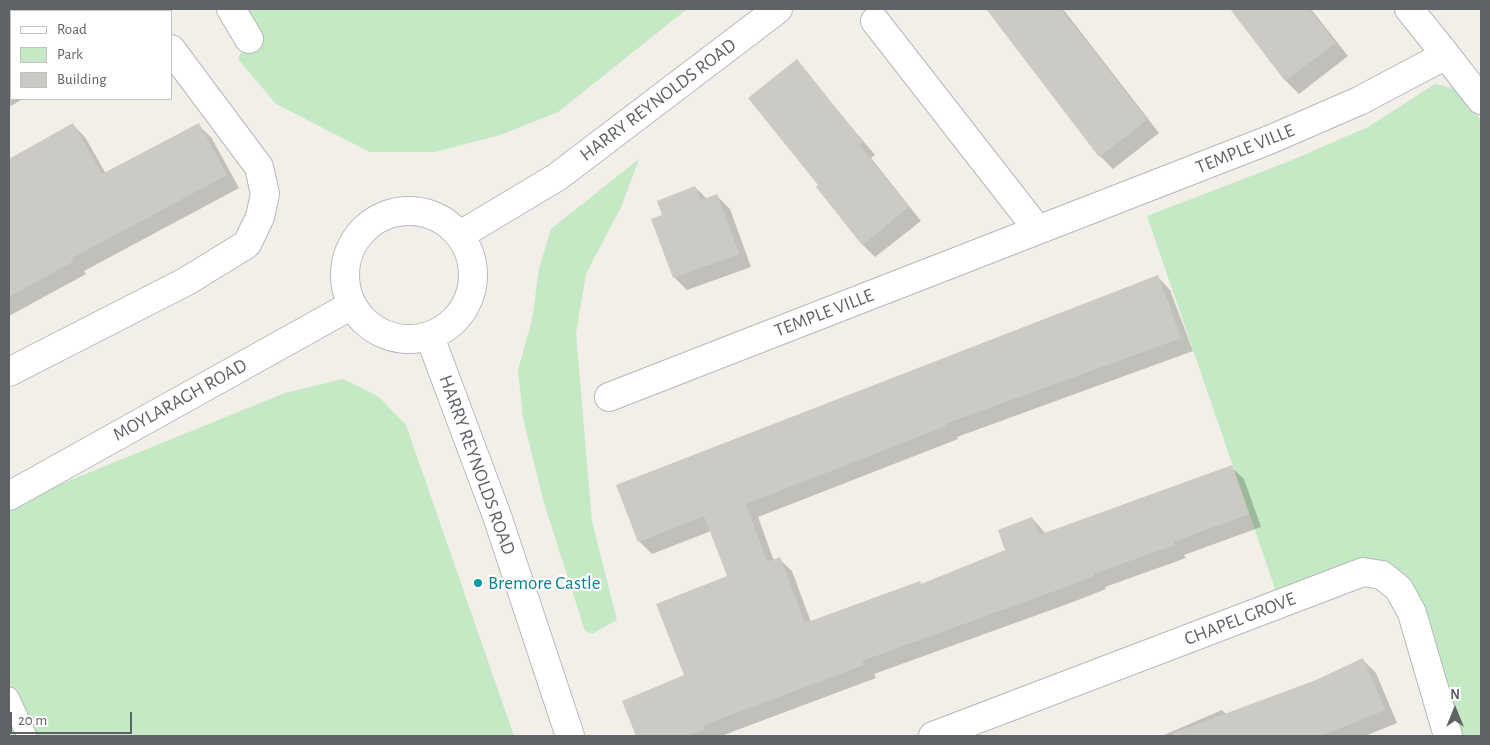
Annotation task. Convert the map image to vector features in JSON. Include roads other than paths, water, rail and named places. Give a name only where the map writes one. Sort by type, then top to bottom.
[{"type":"street","points":[[231,9],[248,39]]},
{"type":"street","name":"HARRY REYNOLDS ROAD","points":[[460,235],[557,177],[778,9]]},
{"type":"street","points":[[1409,9],[1481,100]]},
{"type":"street","points":[[875,21],[1038,230]]},
{"type":"street","points":[[9,372],[187,282],[247,244],[260,217],[265,194],[259,168],[172,50]]},
{"type":"street","name":"TEMPLE VILLE","points":[[609,397],[1269,140],[1359,101],[1446,55]]},
{"type":"street","points":[[413,210],[431,215],[447,223],[460,235],[470,254],[474,273],[471,294],[462,312],[448,327],[430,337],[419,339],[394,338],[377,333],[364,321],[352,305],[346,286],[345,267],[351,248],[361,232],[377,219],[395,212],[413,210]]},
{"type":"street","name":"MOYLARAGH ROAD","points":[[9,496],[352,305]]},
{"type":"street","name":"HARRY REYNOLDS ROAD","points":[[430,337],[497,516],[570,736]]},
{"type":"street","name":"CHAPEL GROVE","points":[[933,736],[1363,572],[1382,575],[1399,589],[1412,613],[1448,736]]},
{"type":"lane","points":[[9,697],[28,736]]},
{"type":"place","name":"Bremore Castle","points":[[478,583]]}]
